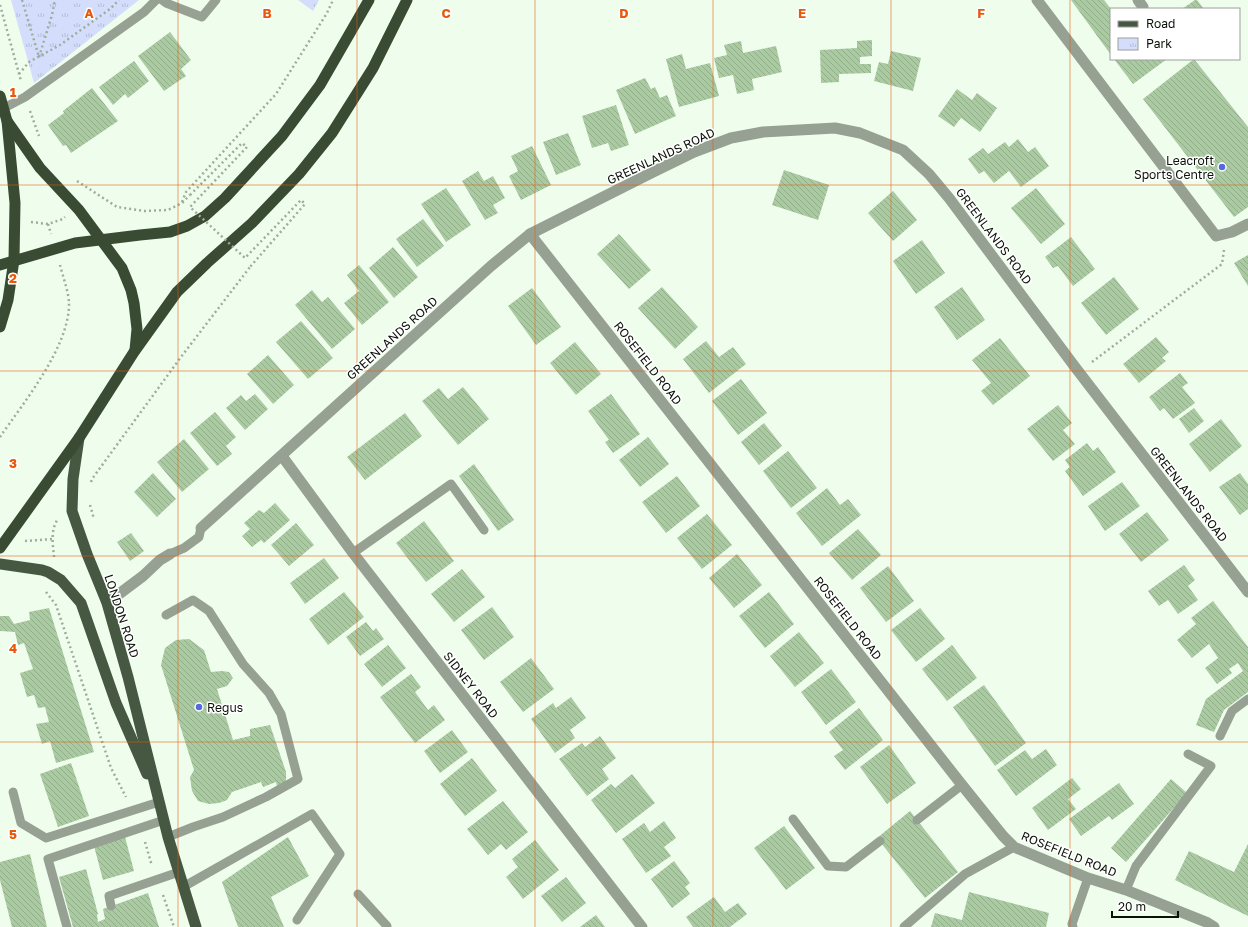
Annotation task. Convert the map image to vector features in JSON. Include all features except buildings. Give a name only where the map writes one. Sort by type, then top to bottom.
[{"type":"highway","points":[[0,265],[75,244],[170,232],[187,226],[205,216],[225,198],[287,129],[320,85],[369,0]]},
{"type":"highway","points":[[0,548],[79,438],[134,352],[177,292],[252,223],[299,174],[332,132],[373,68],[407,0]]},
{"type":"highway","points":[[0,96],[7,121],[15,202],[14,260],[8,300],[1,320]]},
{"type":"highway","points":[[7,121],[40,168],[79,210],[122,268],[131,290],[134,303],[137,329],[134,352]]},
{"type":"main road","name":"LONDON ROAD","points":[[79,438],[73,479],[72,511],[87,554],[107,603],[128,677],[168,838],[196,927]]},
{"type":"main road","name":"LONDON ROAD","points":[[0,564],[48,572],[61,580],[81,603],[116,703],[159,802]]},
{"type":"street","points":[[1037,0],[1216,236],[1232,232],[1248,224]]},
{"type":"street","name":"GREENLANDS ROAD","points":[[201,528],[491,266],[530,234],[694,152],[731,138],[762,132],[835,128],[860,132],[903,150],[930,174],[1078,372],[1248,592]]},
{"type":"street","name":"ROSEFIELD ROAD","points":[[530,234],[1003,836],[1014,847],[1088,878],[1126,890],[1206,922],[1214,927]]},
{"type":"street","name":"SIDNEY ROAD","points":[[282,456],[352,553],[642,927]]},
{"type":"street","points":[[107,603],[143,576],[160,560],[170,554]]},
{"type":"lane","points":[[4,108],[25,97],[144,12],[156,0]]},
{"type":"lane","points":[[162,0],[166,4],[202,17],[216,0]]},
{"type":"lane","points":[[352,553],[451,484],[484,530]]},
{"type":"lane","points":[[170,554],[184,548],[199,537],[201,528]]},
{"type":"lane","points":[[166,615],[193,600],[209,611],[243,664],[269,693],[281,714],[298,779],[266,797],[223,817],[193,827],[168,838]]},
{"type":"lane","points":[[1220,736],[1232,710],[1248,699]]},
{"type":"lane","points":[[1126,890],[1136,866],[1211,766],[1188,754]]},
{"type":"lane","points":[[917,820],[962,785]]},
{"type":"lane","points":[[13,792],[21,823],[46,838],[159,802]]},
{"type":"lane","points":[[183,887],[312,814],[340,854],[296,920]]},
{"type":"lane","points":[[793,819],[828,866],[846,867],[880,841]]},
{"type":"lane","points":[[68,927],[48,859],[164,820]]},
{"type":"lane","points":[[904,927],[965,874],[1014,847]]},
{"type":"lane","points":[[111,906],[109,896],[179,872]]},
{"type":"lane","points":[[1073,927],[1072,924],[1074,915],[1088,878]]},
{"type":"lane","points":[[141,885],[145,894]]},
{"type":"lane","points":[[125,890],[127,900]]},
{"type":"lane","points":[[358,894],[386,927]]},
{"type":"path","points":[[22,0],[39,57]]},
{"type":"path","points":[[39,57],[55,0]]},
{"type":"path","points":[[19,74],[29,62],[60,45],[110,9],[119,0]]},
{"type":"path","points":[[182,203],[186,192],[276,94],[327,13],[333,0]]},
{"type":"path","points":[[87,189],[117,207],[144,210],[168,210],[182,203],[242,143],[247,147],[190,207],[245,258],[301,200],[305,204],[250,267],[181,357],[92,479],[91,484]]},
{"type":"path","points":[[31,222],[48,224],[63,219]]},
{"type":"path","points":[[48,224],[51,235]]},
{"type":"path","points":[[1078,372],[1222,264],[1225,234]]},
{"type":"path","points":[[0,437],[51,362],[68,321],[69,303],[60,265]]},
{"type":"path","points":[[90,501],[91,506]]},
{"type":"path","points":[[54,559],[54,525],[62,514]]},
{"type":"path","points":[[24,541],[53,539]]},
{"type":"path","points":[[43,590],[56,605],[111,768],[132,810]]},
{"type":"path","points":[[139,828],[152,862],[153,870]]},
{"type":"path","points":[[160,890],[174,927]]},
{"type":"green space","points":[[11,0],[139,0],[34,83]]},
{"type":"green space","points":[[298,0],[319,0],[313,11]]},
{"type":"place","name":"Leacroft Sports Centre","points":[[1222,167]]},
{"type":"place","name":"Regus","points":[[199,707]]}]
